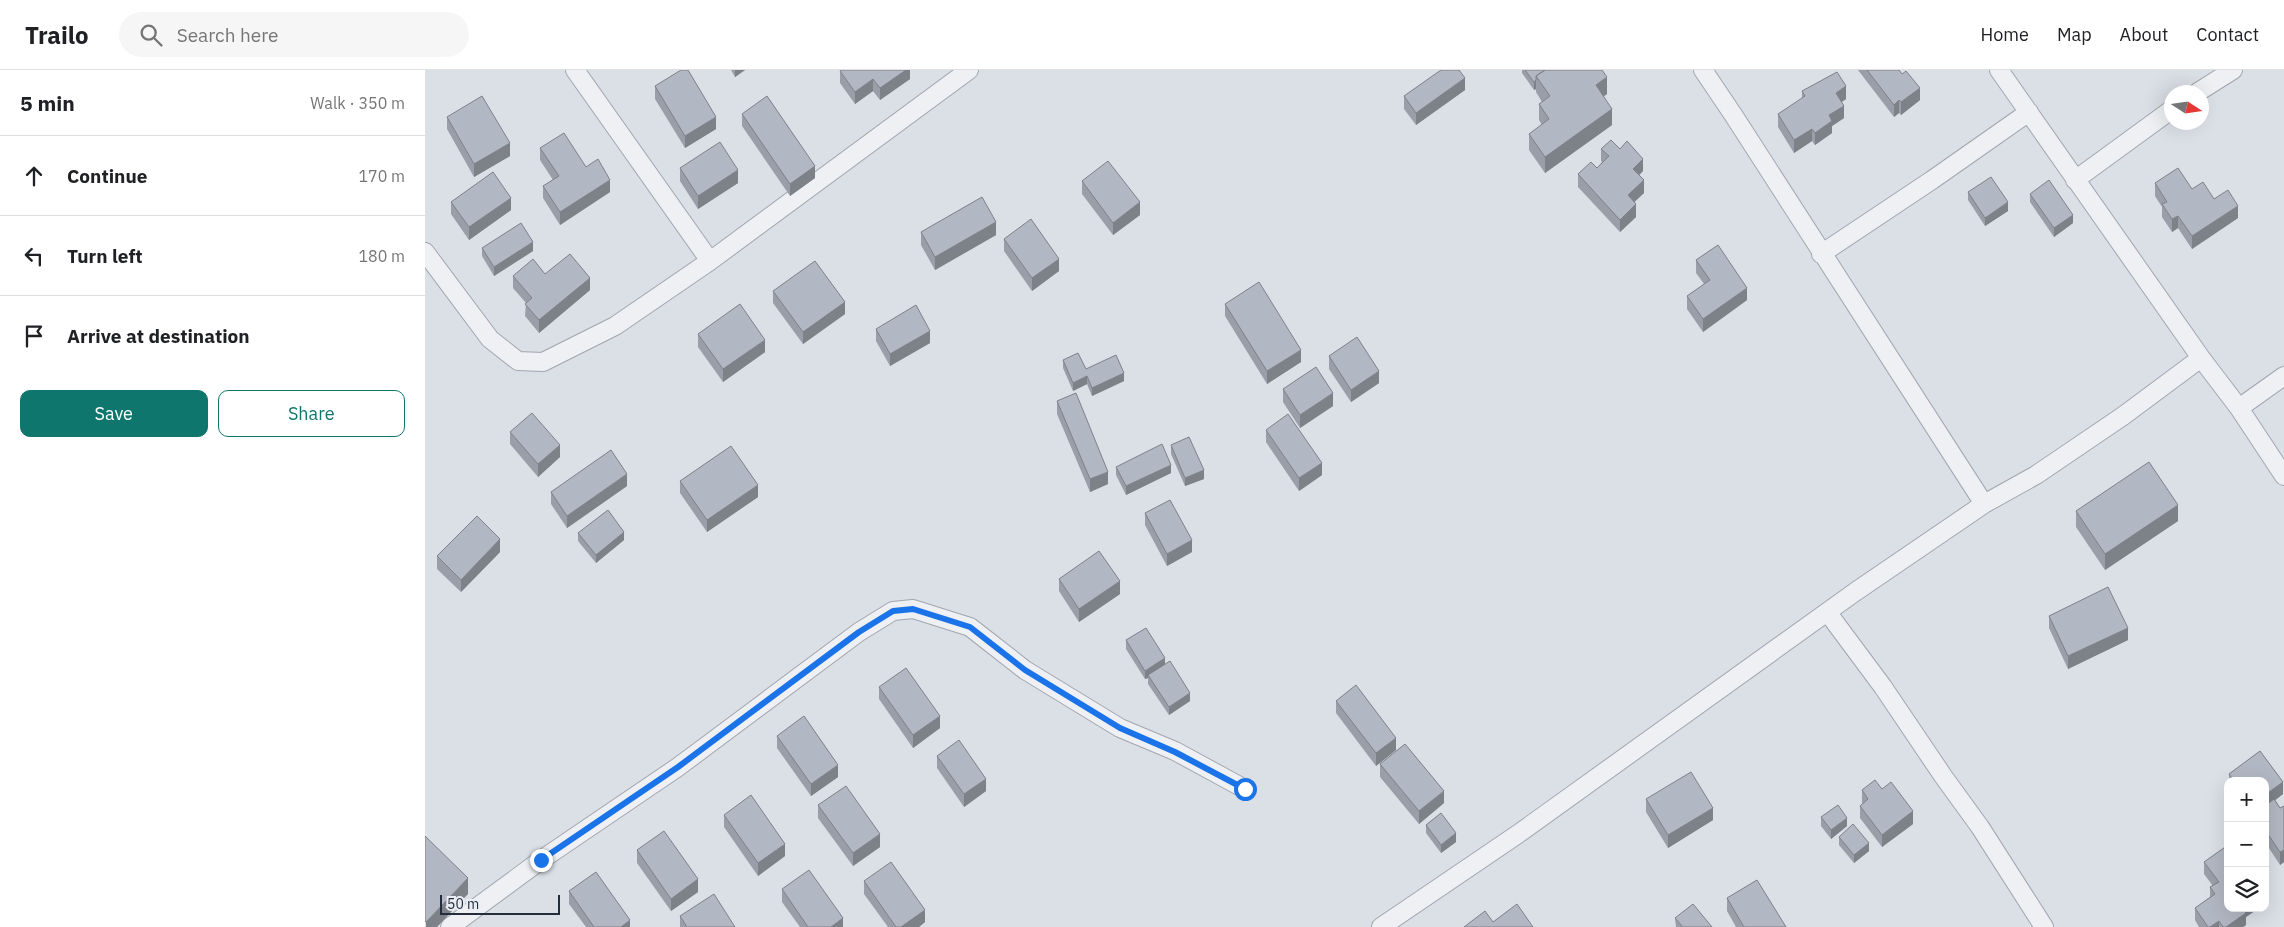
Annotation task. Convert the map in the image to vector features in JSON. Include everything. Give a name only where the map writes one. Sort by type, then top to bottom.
[{"type":"street","points":[[575,70],[709,261]]},
{"type":"street","points":[[1703,70],[1984,504]]},
{"type":"street","points":[[1999,70],[2201,358],[2239,408],[2284,476]]},
{"type":"street","points":[[2209,85],[2233,70]]},
{"type":"street","points":[[425,252],[490,339],[518,361],[543,362],[615,326],[709,261],[958,73]]},
{"type":"street","points":[[1821,254],[2029,112]]},
{"type":"street","points":[[2075,180],[2164,115]]},
{"type":"street","points":[[1383,926],[1519,834],[1855,592],[1984,504],[2043,470],[2123,416],[2201,358]]},
{"type":"street","points":[[2239,408],[2284,376]]},
{"type":"street","points":[[450,927],[541,860],[678,767],[859,632],[893,611],[913,609],[970,627],[1025,670],[1120,728],[1175,752],[1245,789]]},
{"type":"street","points":[[1828,613],[1883,687],[1980,827],[2044,927]]},
{"type":"building","points":[[681,70],[688,70],[716,117],[685,136],[655,86]]},
{"type":"building","points":[[906,70],[880,88],[873,79],[855,92],[840,71]]},
{"type":"building","points":[[1441,70],[1459,70],[1465,78],[1416,113],[1404,96]]},
{"type":"building","points":[[1525,70],[1545,70],[1536,76],[1534,82]]},
{"type":"building","points":[[1545,70],[1602,70],[1607,77],[1596,85],[1612,109],[1545,157],[1529,134],[1549,119],[1539,104],[1550,96],[1536,76]]},
{"type":"building","points":[[1867,70],[1899,70],[1902,74],[1906,71],[1920,88],[1894,105]]},
{"type":"building","points":[[1837,72],[1846,86],[1836,93],[1844,106],[1829,115],[1832,121],[1815,133],[1812,129],[1794,140],[1778,114],[1805,96],[1802,91]]},
{"type":"building","points":[[482,96],[510,143],[474,164],[447,117]]},
{"type":"building","points":[[767,96],[815,166],[790,184],[742,114]]},
{"type":"building","points":[[564,133],[586,167],[598,159],[610,180],[560,212],[543,186],[559,176],[540,148]]},
{"type":"building","points":[[1611,140],[1620,149],[1627,141],[1643,159],[1633,169],[1644,180],[1628,195],[1636,204],[1620,220],[1578,174],[1591,162],[1597,168],[1609,156],[1601,149]]},
{"type":"building","points":[[720,142],[738,170],[698,196],[680,168]]},
{"type":"building","points":[[1108,161],[1140,202],[1113,223],[1082,181]]},
{"type":"building","points":[[2178,168],[2192,189],[2203,182],[2214,199],[2228,190],[2238,206],[2192,236],[2178,216],[2172,219],[2162,204],[2167,202],[2155,183]]},
{"type":"building","points":[[493,172],[511,198],[469,227],[451,202]]},
{"type":"building","points":[[1991,177],[2008,202],[1985,218],[1968,192]]},
{"type":"building","points":[[2049,180],[2073,215],[2054,228],[2030,194]]},
{"type":"building","points":[[982,197],[996,222],[935,257],[921,232]]},
{"type":"building","points":[[1031,219],[1059,259],[1032,278],[1004,239]]},
{"type":"building","points":[[521,223],[533,242],[494,267],[482,248]]},
{"type":"building","points":[[1718,245],[1747,288],[1703,319],[1687,296],[1710,280],[1696,260]]},
{"type":"building","points":[[570,254],[590,278],[539,320],[525,304],[532,298],[513,276],[533,259],[545,274]]},
{"type":"building","points":[[815,261],[845,302],[803,332],[773,291]]},
{"type":"building","points":[[1259,282],[1301,350],[1267,371],[1225,304]]},
{"type":"building","points":[[740,304],[765,340],[723,369],[698,334]]},
{"type":"building","points":[[916,305],[930,331],[890,354],[876,329]]},
{"type":"building","points":[[1357,337],[1379,371],[1351,390],[1329,356]]},
{"type":"building","points":[[1078,353],[1086,369],[1116,355],[1124,373],[1092,388],[1087,376],[1073,383],[1063,360]]},
{"type":"building","points":[[1316,367],[1333,393],[1300,415],[1283,389]]},
{"type":"building","points":[[1076,393],[1108,472],[1090,479],[1057,401]]},
{"type":"building","points":[[532,413],[560,445],[538,464],[510,432]]},
{"type":"building","points":[[1288,414],[1322,463],[1299,478],[1266,430]]},
{"type":"building","points":[[1189,437],[1204,470],[1185,478],[1171,445]]},
{"type":"building","points":[[1162,444],[1171,465],[1126,486],[1116,467]]},
{"type":"building","points":[[731,446],[758,485],[707,520],[680,481]]},
{"type":"building","points":[[611,450],[627,474],[567,516],[551,492]]},
{"type":"building","points":[[2149,462],[2178,505],[2105,554],[2076,511]]},
{"type":"building","points":[[1170,500],[1192,540],[1167,554],[1145,513]]},
{"type":"building","points":[[608,510],[624,532],[596,555],[578,533]]},
{"type":"building","points":[[477,516],[500,539],[461,580],[437,556]]},
{"type":"building","points":[[1099,551],[1120,581],[1079,609],[1059,579]]},
{"type":"building","points":[[2108,587],[2128,628],[2068,656],[2049,616]]},
{"type":"building","points":[[1146,628],[1165,658],[1145,671],[1126,640]]},
{"type":"building","points":[[1170,661],[1190,693],[1169,707],[1148,675]]},
{"type":"building","points":[[906,668],[940,716],[913,735],[879,687]]},
{"type":"building","points":[[1356,685],[1396,738],[1376,753],[1336,701]]},
{"type":"building","points":[[804,716],[838,765],[811,784],[777,736]]},
{"type":"building","points":[[959,740],[986,779],[964,794],[937,756]]},
{"type":"building","points":[[1405,744],[1444,791],[1419,811],[1380,764]]},
{"type":"building","points":[[2260,751],[2283,782],[2269,792],[2269,777],[2231,777],[2229,774]]},
{"type":"building","points":[[1691,772],[1713,808],[1668,835],[1646,799]]},
{"type":"building","points":[[1875,780],[1882,789],[1891,782],[1913,811],[1882,835],[1860,806],[1868,799],[1862,790]]},
{"type":"building","points":[[846,786],[880,834],[853,853],[818,805]]},
{"type":"building","points":[[751,795],[785,844],[758,863],[724,815]]},
{"type":"building","points":[[2274,799],[2280,808],[2284,806],[2284,850],[2280,852],[2269,836],[2269,803]]},
{"type":"building","points":[[1838,805],[1847,818],[1831,830],[1821,817]]},
{"type":"building","points":[[1441,813],[1456,833],[1441,845],[1426,825]]},
{"type":"building","points":[[1853,824],[1869,843],[1854,855],[1839,837]]},
{"type":"building","points":[[664,831],[698,879],[671,899],[637,850]]},
{"type":"building","points":[[425,836],[468,878],[426,922],[425,921]]},
{"type":"building","points":[[2224,848],[2224,912],[2246,913],[2226,927],[2223,927],[2219,921],[2208,927],[2195,908],[2215,894],[2210,887],[2219,882],[2204,862]]},
{"type":"building","points":[[891,862],[925,910],[901,927],[896,927],[864,881]]},
{"type":"building","points":[[809,870],[843,918],[831,927],[808,927],[782,889]]},
{"type":"building","points":[[596,872],[630,920],[621,927],[594,927],[569,891]]},
{"type":"building","points":[[1757,880],[1786,927],[1744,927],[1727,898]]},
{"type":"building","points":[[714,894],[735,927],[687,927],[680,916]]},
{"type":"building","points":[[1517,904],[1533,927],[1464,927],[1485,911],[1493,922]]},
{"type":"building","points":[[1693,904],[1712,927],[1683,927],[1675,918]]},
{"type":"route","points":[[541,860],[678,767],[859,632],[877,619],[893,611],[913,609],[970,627],[1025,670],[1120,728],[1175,752],[1245,789]]}]
